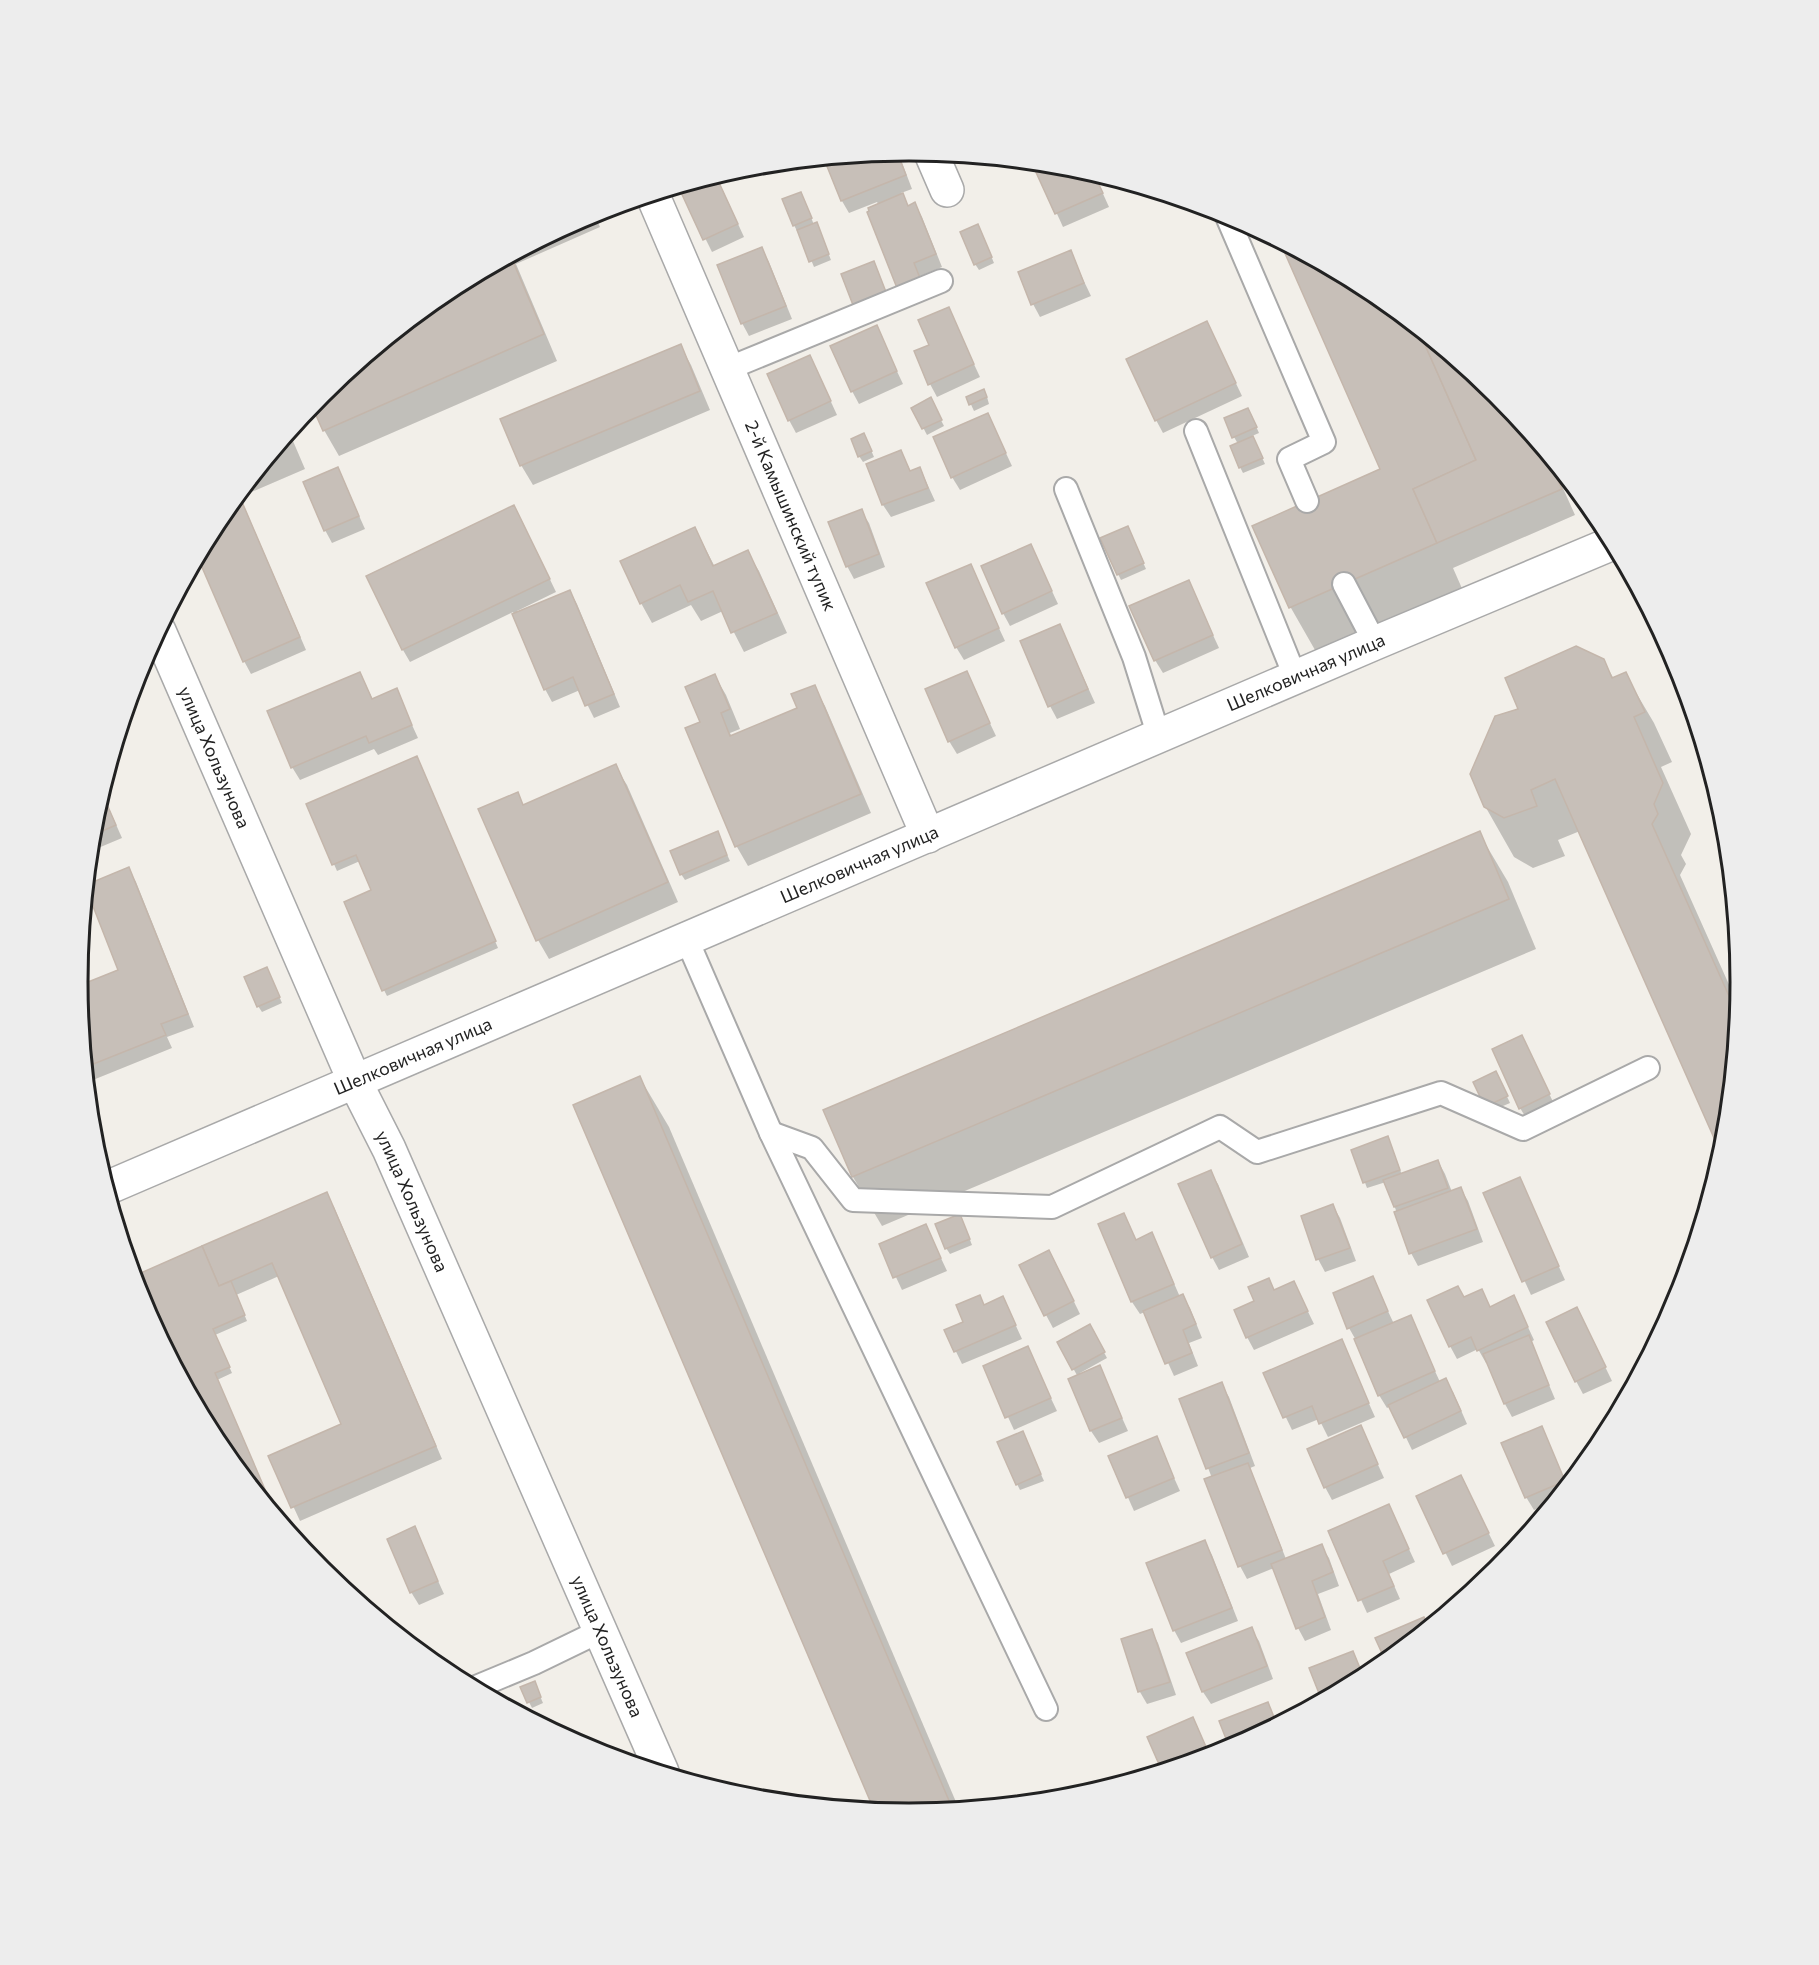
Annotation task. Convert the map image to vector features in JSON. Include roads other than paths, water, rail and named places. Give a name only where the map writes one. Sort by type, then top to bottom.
[{"type":"street","points":[[935,162],[947,190]]},
{"type":"street","name":"2-й Камышинский тупик","points":[[656,202],[928,836]]},
{"type":"street","name":"Шелковичная улица","points":[[114,1185],[1605,546]]},
{"type":"street","name":"улица Хользунова","points":[[163,641],[355,1082],[389,1149],[658,1764]]},
{"type":"lane","points":[[1232,228],[1324,442],[1289,459],[1307,501]]},
{"type":"lane","points":[[727,369],[941,281]]},
{"type":"lane","points":[[1196,430],[1296,679]]},
{"type":"lane","points":[[1066,489],[1134,657],[1159,737]]},
{"type":"lane","points":[[1344,584],[1375,643]]},
{"type":"lane","points":[[687,940],[771,1133],[1046,1709]]},
{"type":"lane","points":[[771,1133],[812,1148],[853,1200],[1052,1207],[1220,1127],[1257,1152],[1441,1093],[1523,1129],[1648,1068]]},
{"type":"lane","points":[[483,1684],[600,1631]]}]
